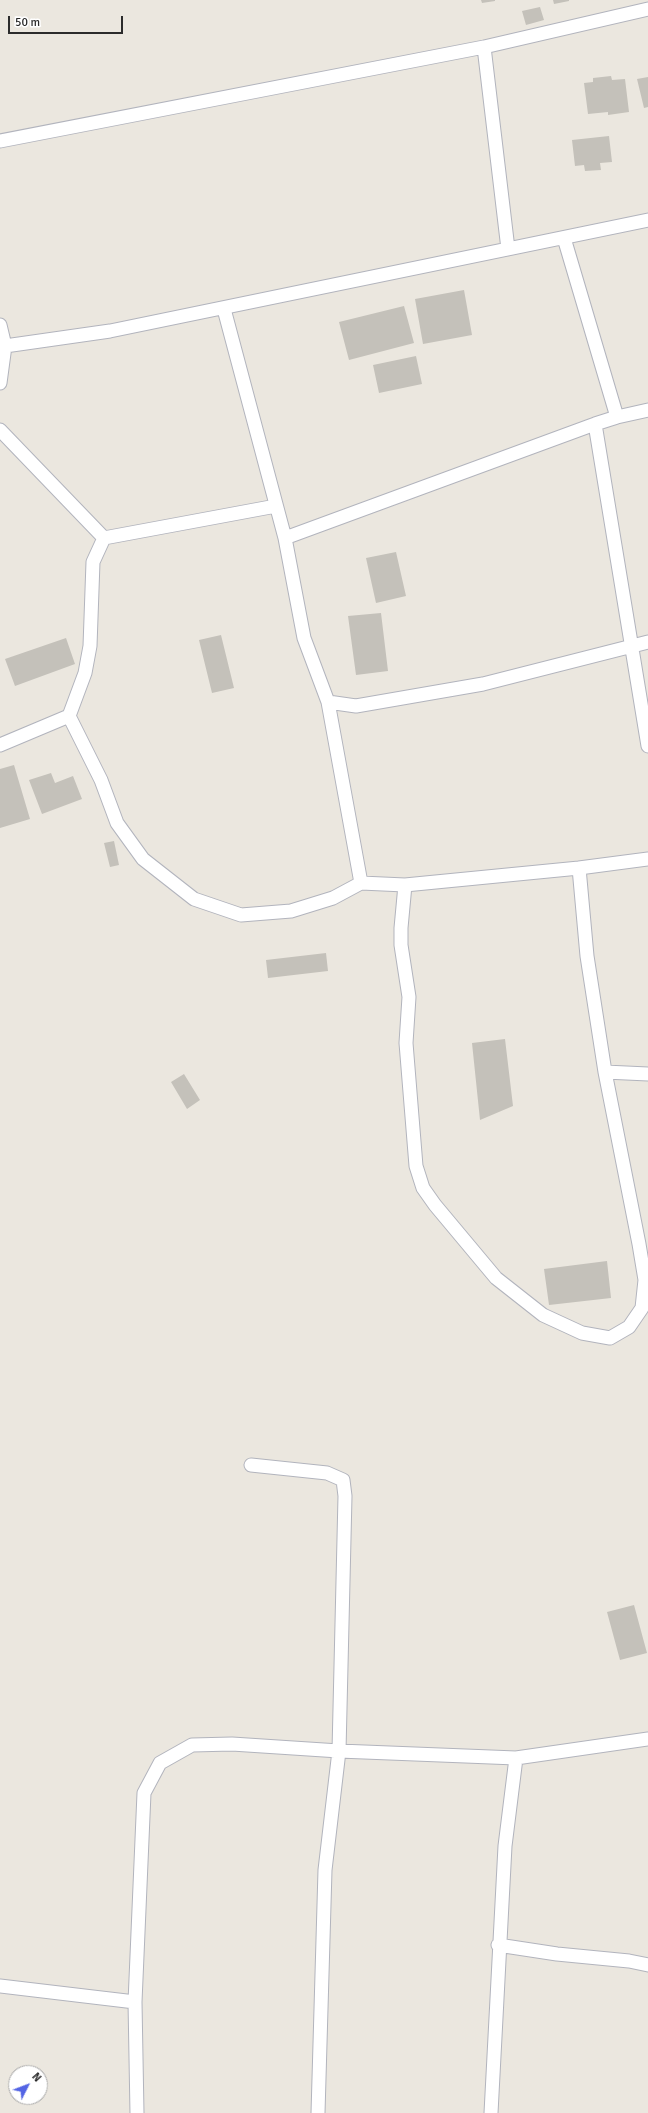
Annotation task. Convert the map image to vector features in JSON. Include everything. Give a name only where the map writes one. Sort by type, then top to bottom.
[{"type":"street","points":[[0,141],[484,47],[648,9]]},
{"type":"street","points":[[484,47],[508,249]]},
{"type":"street","points":[[5,346],[110,331],[224,309],[648,220]]},
{"type":"street","points":[[564,238],[617,417]]},
{"type":"street","points":[[224,309],[285,538],[304,638],[328,702],[361,883]]},
{"type":"street","points":[[0,325],[5,346],[0,383]]},
{"type":"street","points":[[285,538],[595,424],[648,410]]},
{"type":"street","points":[[595,424],[648,746]]},
{"type":"street","points":[[0,430],[104,538]]},
{"type":"street","points":[[104,538],[276,506]]},
{"type":"street","points":[[0,745],[69,716],[86,673],[90,646],[93,562],[104,538]]},
{"type":"street","points":[[328,702],[356,706],[483,684],[648,642]]},
{"type":"street","points":[[69,716],[101,780],[117,823],[143,859],[194,899],[241,915],[291,911],[333,898],[361,883],[404,885],[579,868],[648,858]]},
{"type":"street","points":[[404,885],[401,940],[409,997],[406,1043],[416,1166],[424,1188],[434,1205],[496,1278],[543,1315],[582,1334],[610,1338],[629,1327],[642,1308],[645,1280],[640,1244],[605,1072],[587,956],[579,868]]},
{"type":"street","points":[[605,1072],[648,1074]]},
{"type":"street","points":[[251,1465],[327,1473],[343,1480],[345,1496],[339,1751],[325,1870],[318,2113]]},
{"type":"street","points":[[137,2113],[135,2002],[144,1793],[160,1763],[192,1745],[232,1744],[339,1751],[516,1758],[648,1739]]},
{"type":"street","points":[[491,2113],[504,1846],[516,1758]]},
{"type":"street","points":[[498,1945],[557,1954],[629,1961],[648,1965]]},
{"type":"street","points":[[0,1986],[135,2002]]},
{"type":"building","points":[[481,0],[495,0],[495,1],[482,3]]},
{"type":"building","points":[[553,0],[569,0],[569,1],[554,4]]},
{"type":"building","points":[[540,7],[544,20],[526,25],[522,11]]},
{"type":"building","points":[[611,76],[612,80],[625,79],[629,112],[608,115],[608,112],[588,114],[584,83],[593,82],[593,78]]},
{"type":"building","points":[[648,77],[648,107],[644,108],[637,79]]},
{"type":"building","points":[[609,136],[612,162],[600,163],[601,170],[585,171],[584,165],[575,166],[572,140]]},
{"type":"building","points":[[464,290],[472,335],[423,344],[415,299]]},
{"type":"building","points":[[404,306],[414,343],[349,360],[339,322]]},
{"type":"building","points":[[416,356],[422,384],[379,393],[373,365]]},
{"type":"building","points":[[396,552],[406,596],[376,603],[366,558]]},
{"type":"building","points":[[381,613],[388,671],[356,675],[348,616]]},
{"type":"building","points":[[221,635],[234,688],[212,693],[199,640]]},
{"type":"building","points":[[66,638],[75,664],[15,686],[5,659]]},
{"type":"building","points":[[14,765],[30,819],[0,828],[0,769]]},
{"type":"building","points":[[51,773],[55,783],[73,776],[82,799],[42,814],[29,780]]},
{"type":"building","points":[[114,841],[119,865],[110,867],[104,843]]},
{"type":"building","points":[[326,953],[328,971],[268,978],[266,960]]},
{"type":"building","points":[[505,1039],[513,1106],[480,1120],[472,1043]]},
{"type":"building","points":[[184,1074],[200,1100],[187,1109],[171,1082]]},
{"type":"building","points":[[607,1261],[611,1298],[549,1305],[544,1269]]},
{"type":"building","points":[[634,1605],[647,1653],[620,1660],[607,1612]]}]
